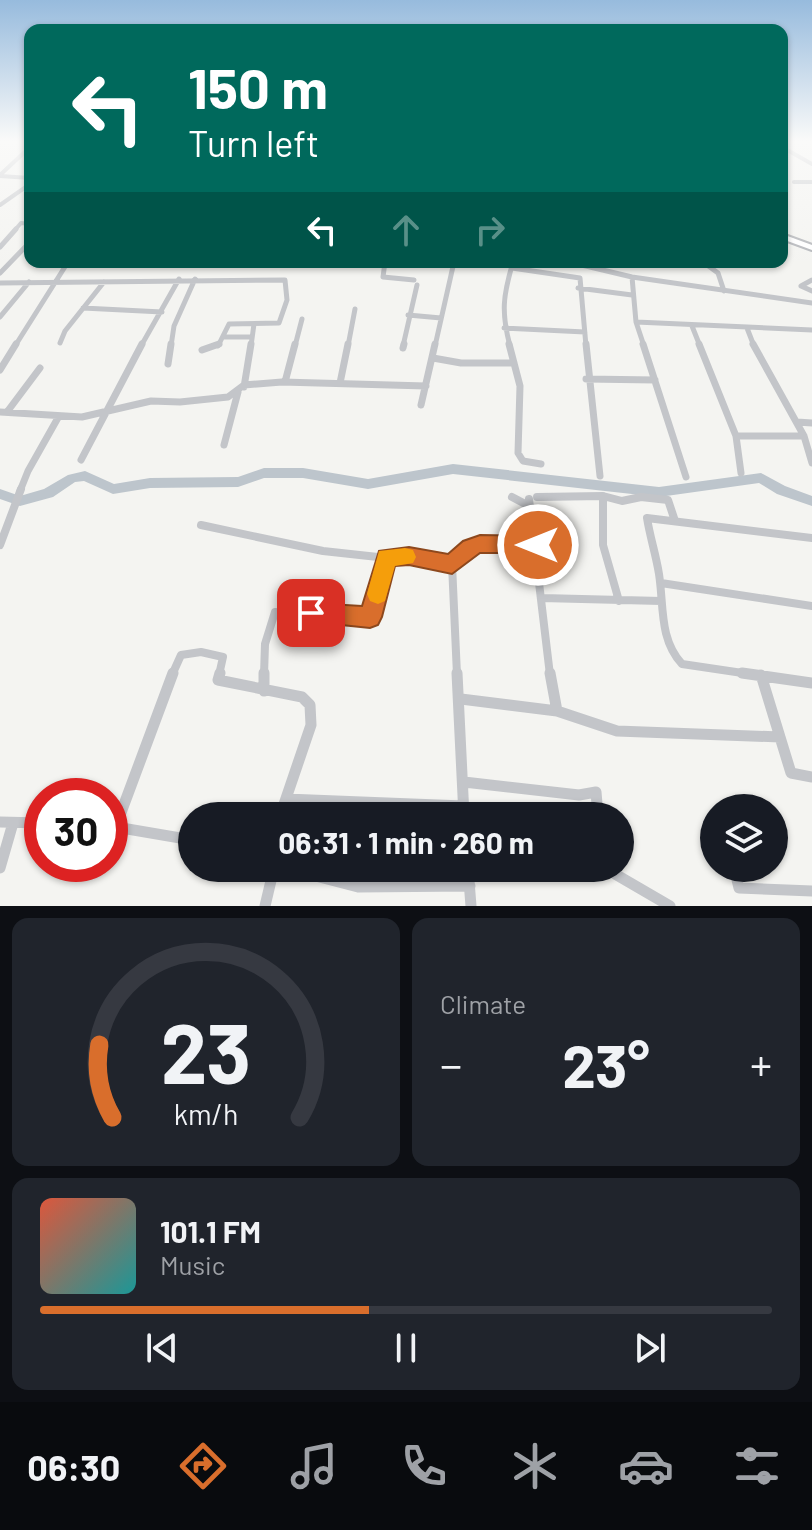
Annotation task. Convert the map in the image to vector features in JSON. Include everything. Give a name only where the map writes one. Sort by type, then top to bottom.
[{"type":"highway","points":[[788,236],[812,246]]},
{"type":"street","points":[[0,205],[24,188]]},
{"type":"street","points":[[0,247],[24,223]]},
{"type":"street","points":[[0,273],[24,248]]},
{"type":"street","points":[[0,370],[64,268]]},
{"type":"street","points":[[380,286],[384,268]]},
{"type":"street","points":[[421,405],[453,268]]},
{"type":"street","points":[[512,268],[504,292],[504,328],[520,386],[516,425],[518,453],[523,461],[541,464]]},
{"type":"street","points":[[528,268],[580,278],[578,288],[585,332],[586,379],[600,476]]},
{"type":"street","points":[[594,268],[632,277],[810,305]]},
{"type":"street","points":[[711,268],[718,273],[724,291]]},
{"type":"street","points":[[383,277],[416,282],[403,348]]},
{"type":"street","points":[[632,277],[636,322],[686,477]]},
{"type":"street","points":[[81,460],[104,412],[179,279]]},
{"type":"street","points":[[168,364],[174,326],[195,279]]},
{"type":"street","points":[[0,283],[285,280],[287,300],[279,323],[229,324],[218,346],[202,350]]},
{"type":"street","points":[[812,280],[801,286],[812,291]]},
{"type":"street","points":[[0,317],[29,282]]},
{"type":"street","points":[[60,343],[65,331],[104,282]]},
{"type":"street","points":[[578,288],[632,295]]},
{"type":"street","points":[[83,308],[162,312]]},
{"type":"street","points":[[340,383],[355,309]]},
{"type":"street","points":[[408,315],[441,318]]},
{"type":"street","points":[[285,382],[302,319]]},
{"type":"street","points":[[636,322],[812,330]]},
{"type":"street","points":[[224,445],[241,389],[254,324]]},
{"type":"street","points":[[692,326],[736,436],[741,473]]},
{"type":"street","points":[[504,328],[585,332]]},
{"type":"street","points":[[747,328],[760,360],[804,436],[812,463]]},
{"type":"street","points":[[223,337],[250,337]]},
{"type":"street","points":[[433,358],[461,363],[514,363]]},
{"type":"street","points":[[4,412],[40,368]]},
{"type":"street","points":[[586,379],[655,380]]},
{"type":"street","points":[[4,412],[82,417],[151,401],[180,402],[228,397],[241,389],[285,382],[426,386]]},
{"type":"street","points":[[0,545],[20,491],[59,416]]},
{"type":"street","points":[[797,422],[812,423]]},
{"type":"street","points":[[736,436],[804,436]]},
{"type":"street","points":[[603,496],[603,545],[619,601]]},
{"type":"street","points":[[512,497],[532,501],[603,496],[622,501],[641,497],[668,500],[675,521]]},
{"type":"street","points":[[532,501],[546,660],[557,711]]},
{"type":"street","points":[[812,538],[647,518],[661,583],[661,601],[671,655],[682,664],[812,683]]},
{"type":"street","points":[[201,525],[323,551],[387,558],[409,556],[452,564]]},
{"type":"street","points":[[452,564],[471,547],[480,544],[538,545]]},
{"type":"street","points":[[264,691],[265,644],[275,612],[370,617],[387,558]]},
{"type":"street","points":[[452,564],[464,802]]},
{"type":"street","points":[[661,583],[812,606]]},
{"type":"street","points":[[542,598],[661,601]]},
{"type":"street","points":[[128,788],[181,655],[201,652],[223,657],[218,680],[302,697],[310,705],[311,725],[285,802]]},
{"type":"street","points":[[761,675],[791,773],[812,777]]},
{"type":"street","points":[[461,699],[499,701],[557,711],[617,731],[780,737]]},
{"type":"street","points":[[464,782],[579,795],[596,792],[597,802]]},
{"type":"street","points":[[286,799],[330,802]]},
{"type":"street","points":[[0,822],[24,823]]},
{"type":"street","points":[[0,868],[13,823]]},
{"type":"street","points":[[128,829],[178,838]]},
{"type":"street","points":[[265,906],[271,882]]},
{"type":"street","points":[[342,882],[358,887],[470,886]]},
{"type":"street","points":[[470,882],[471,906]]},
{"type":"street","points":[[629,882],[670,906]]},
{"type":"street","points":[[738,882],[739,888],[812,891]]},
{"type":"waterway","points":[[0,494],[20,501],[48,493],[72,478],[85,476],[113,489],[150,483],[238,482],[264,473],[303,473],[368,484],[453,469],[659,492],[761,478],[781,490],[812,501]]},
{"type":"slow traffic","points":[[378,594],[387,558],[405,557]]},
{"type":"route","points":[[311,613],[370,617],[387,558],[409,556],[422,561],[452,564],[471,547],[480,544],[538,545]]}]
